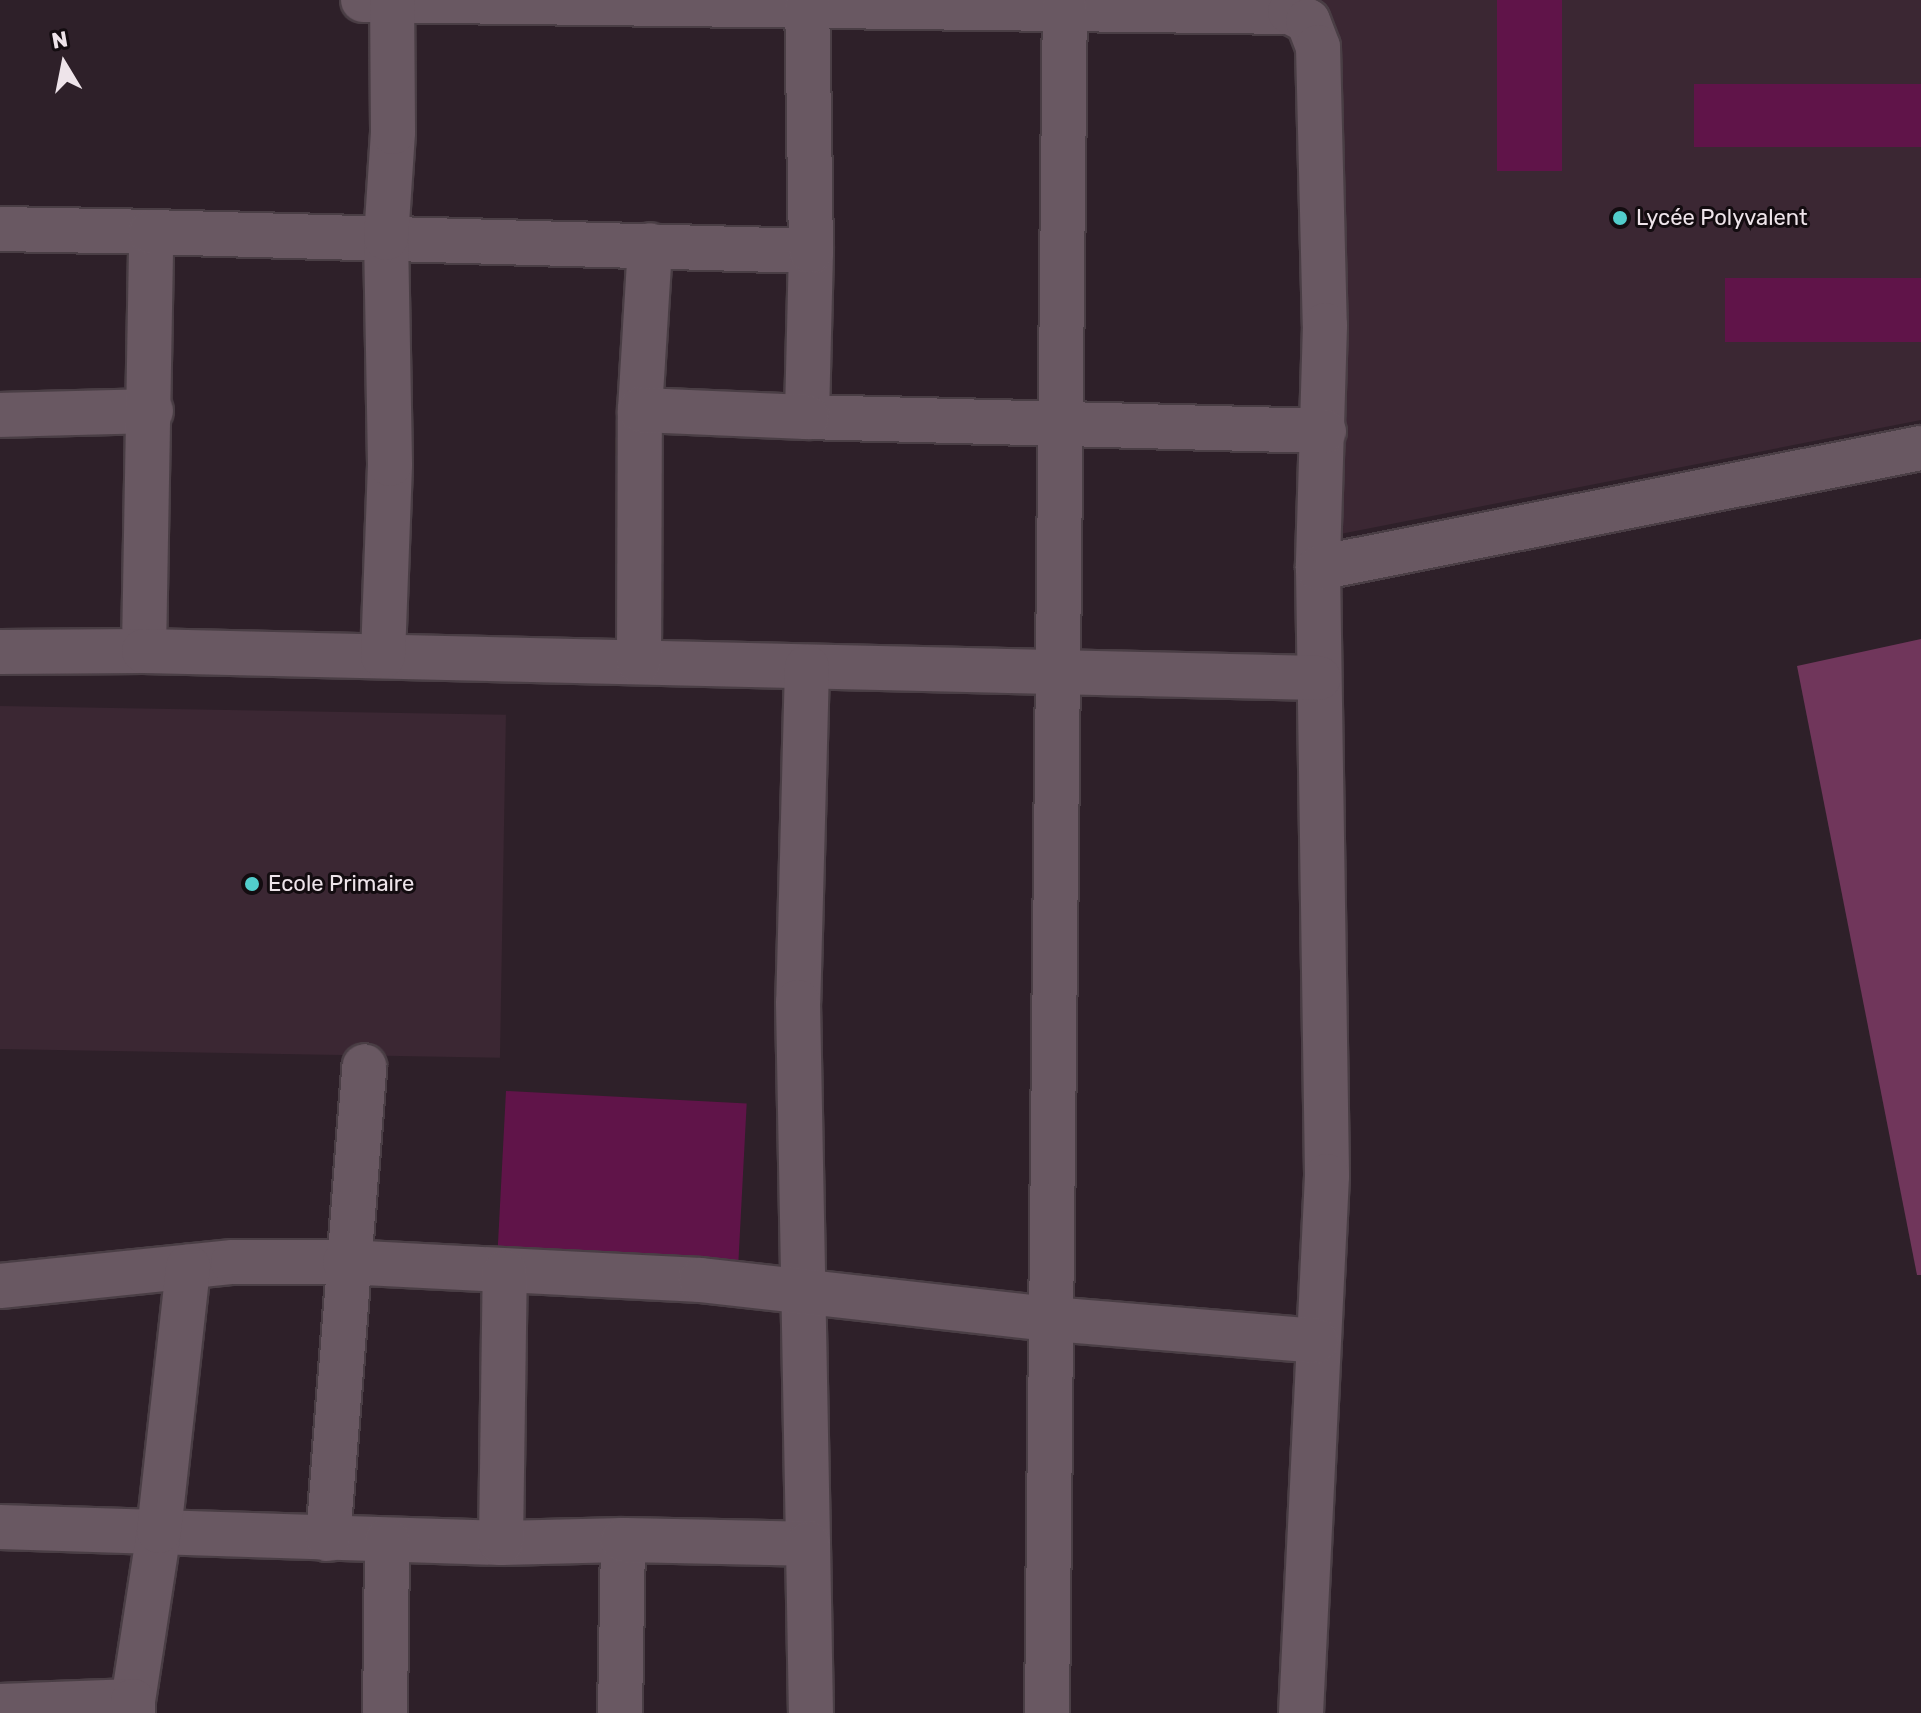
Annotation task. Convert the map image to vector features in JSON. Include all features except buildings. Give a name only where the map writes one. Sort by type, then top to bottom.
[{"type":"street","points":[[363,0],[1290,12],[1308,21],[1318,47],[1324,431],[1318,568],[1327,1176],[1316,1341],[1301,1713]]},
{"type":"street","points":[[383,656],[390,464],[386,238],[393,132],[392,0]]},
{"type":"street","points":[[807,6],[811,251],[807,417]]},
{"type":"street","points":[[1047,1713],[1057,671],[1064,422],[1065,8]]},
{"type":"street","points":[[0,229],[811,251]]},
{"type":"street","points":[[144,651],[151,411],[151,232]]},
{"type":"street","points":[[639,662],[640,410],[650,245]]},
{"type":"street","points":[[640,410],[1324,431]]},
{"type":"street","points":[[0,415],[151,411]]},
{"type":"street","points":[[1318,568],[1921,448]]},
{"type":"street","points":[[0,652],[144,651],[1319,678]]},
{"type":"street","points":[[807,667],[798,1002],[811,1713]]},
{"type":"street","points":[[328,1539],[345,1262],[364,1066]]},
{"type":"street","points":[[0,1286],[188,1267],[345,1262],[701,1280],[804,1294],[1051,1319],[1316,1341]]},
{"type":"street","points":[[0,1706],[133,1707],[159,1531],[188,1267]]},
{"type":"street","points":[[501,1543],[505,1272]]},
{"type":"street","points":[[0,1527],[501,1543],[623,1540],[808,1544]]},
{"type":"street","points":[[385,1713],[387,1540]]},
{"type":"street","points":[[620,1713],[623,1540]]},
{"type":"shaded area","name":"Lycée Polyvalent","points":[[1310,0],[1921,0],[1921,420],[1320,538]]},
{"type":"shaded area","points":[[1921,639],[1921,1275],[1917,1275],[1797,666]]},
{"type":"shaded area","name":"Ecole Primaire","points":[[0,706],[506,715],[500,1058],[0,1049]]},
{"type":"place","name":"Lycée Polyvalent","points":[[1620,218]]},
{"type":"place","name":"Ecole Primaire","points":[[252,884]]}]
